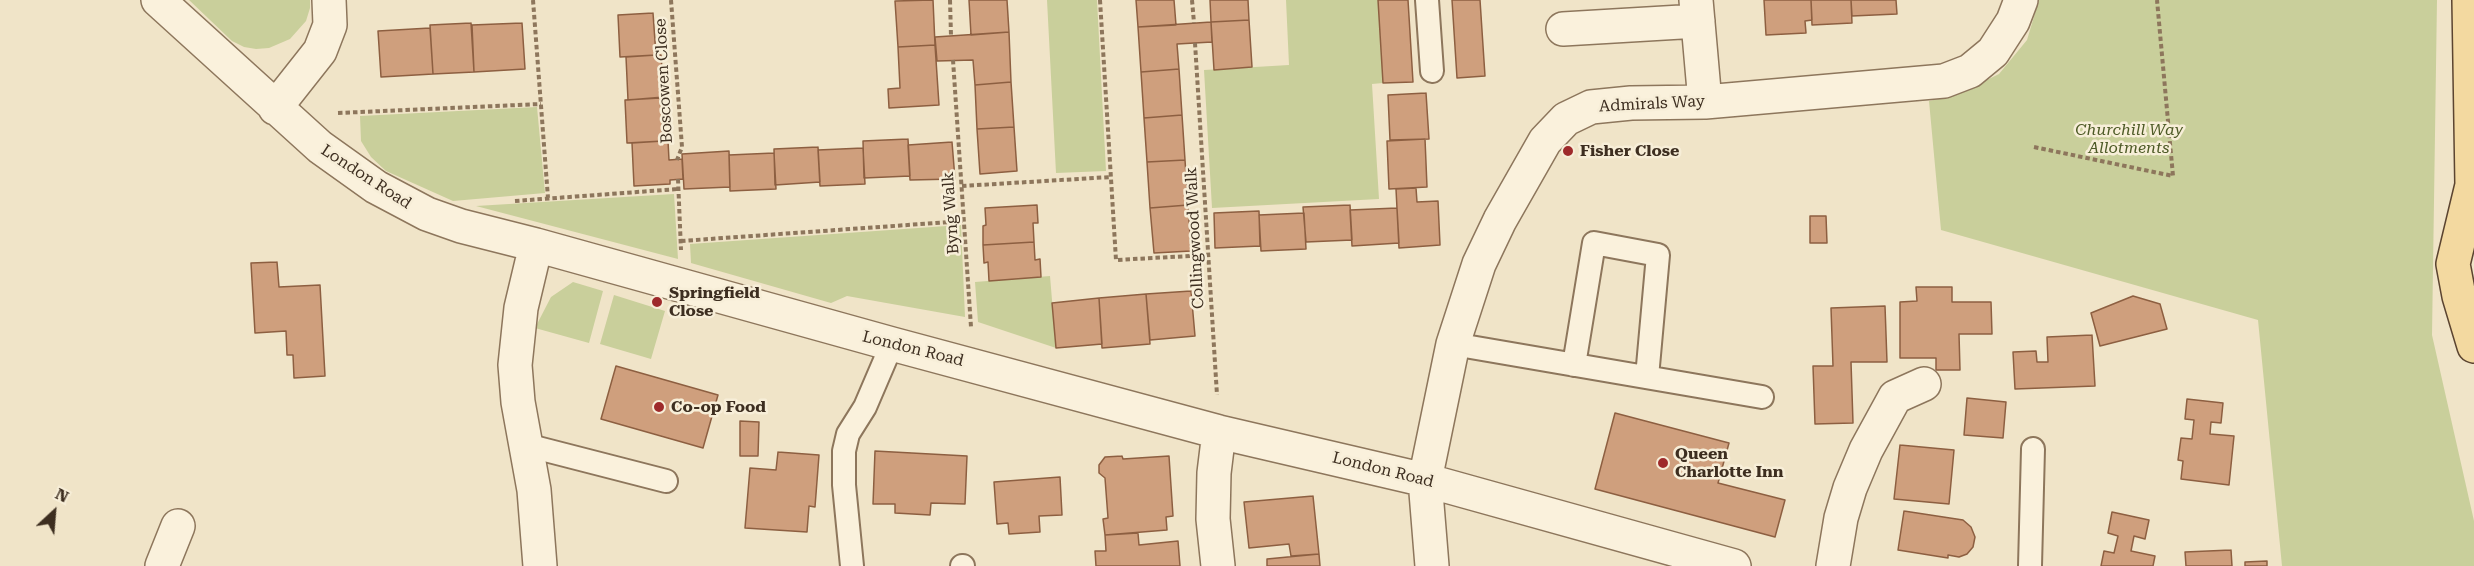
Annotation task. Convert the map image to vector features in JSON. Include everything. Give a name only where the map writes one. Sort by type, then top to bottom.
[{"type":"main road","points":[[2469,0],[2473,188],[2453,264],[2459,296],[2474,346]]},
{"type":"street","name":"London Road","points":[[158,0],[280,112],[332,156],[405,204],[427,214],[461,226],[536,244],[892,344],[974,364],[1219,432],[1425,480],[1734,566]]},
{"type":"street","points":[[280,112],[320,51],[330,25],[329,0]]},
{"type":"street","name":"Admirals Way","points":[[1432,566],[1425,480],[1453,344],[1479,264],[1500,220],[1545,141],[1566,119],[1591,107],[1705,102],[1924,84],[1959,77],[1983,62],[1993,52],[2013,21],[2021,0]]},
{"type":"street","points":[[1563,29],[1697,11],[1705,102]]},
{"type":"street","points":[[536,244],[521,308],[515,365],[518,402],[534,490],[540,566]]},
{"type":"street","points":[[1833,566],[1841,518],[1850,488],[1866,450],[1895,397],[1924,384]]},
{"type":"street","points":[[1218,566],[1213,519],[1214,473],[1219,432]]},
{"type":"street","points":[[162,566],[178,526]]},
{"type":"lane","points":[[1427,0],[1432,71]]},
{"type":"lane","points":[[1574,365],[1594,243],[1658,255],[1647,377]]},
{"type":"lane","points":[[852,566],[844,485],[844,451],[848,434],[865,407],[892,344]]},
{"type":"lane","points":[[1453,344],[1762,397]]},
{"type":"lane","points":[[526,444],[666,481]]},
{"type":"lane","points":[[2030,566],[2033,449]]},
{"type":"path","points":[[533,0],[548,198]]},
{"type":"path","name":"Boscowen Close","points":[[671,0],[682,147],[677,160]]},
{"type":"path","points":[[950,0],[951,36]]},
{"type":"path","points":[[1100,0],[1116,260],[1208,255]]},
{"type":"path","points":[[1192,0],[1194,23]]},
{"type":"path","points":[[2034,147],[2174,176],[2157,0]]},
{"type":"path","name":"Collingwood Walk","points":[[1195,43],[1219,432]]},
{"type":"path","name":"Byng Walk","points":[[953,60],[974,364]]},
{"type":"path","points":[[280,112],[541,104]]},
{"type":"path","points":[[962,186],[1111,177]]},
{"type":"path","points":[[678,179],[683,286]]},
{"type":"path","points":[[514,201],[678,189]]},
{"type":"path","points":[[681,241],[964,221]]},
{"type":"green space","points":[[189,0],[310,0],[310,8],[306,21],[290,39],[269,48],[256,49],[244,47],[232,41]]},
{"type":"green space","points":[[1047,0],[1097,0],[1106,171],[1056,173]]},
{"type":"green space","points":[[1286,0],[1378,0],[1383,83],[1372,84],[1379,199],[1212,208],[1204,70],[1289,65]]},
{"type":"green space","name":"Churchill Way Allotments","points":[[2039,0],[2437,0],[2432,335],[2474,521],[2474,566],[2282,566],[2258,320],[1941,230],[1929,101],[1956,95],[1999,74],[2027,40]]},
{"type":"green space","points":[[537,107],[545,193],[453,201],[386,171],[371,157],[361,141],[360,116]]},
{"type":"green space","points":[[674,194],[678,259],[476,206]]},
{"type":"green space","points":[[961,225],[965,317],[847,296],[831,303],[691,263],[690,244]]},
{"type":"green space","points":[[1050,276],[1056,348],[978,322],[975,282]]},
{"type":"green space","points":[[573,282],[603,291],[589,343],[535,328],[551,297]]},
{"type":"green space","points":[[614,295],[665,311],[651,359],[600,344]]},
{"type":"building","points":[[933,0],[935,45],[898,47],[895,1]]},
{"type":"building","points":[[969,0],[1007,0],[1009,32],[971,35]]},
{"type":"building","points":[[1136,0],[1174,0],[1176,25],[1138,27]]},
{"type":"building","points":[[1210,0],[1248,0],[1249,20],[1211,22]]},
{"type":"building","points":[[1378,0],[1408,0],[1413,82],[1383,83]]},
{"type":"building","points":[[1452,0],[1480,0],[1485,76],[1457,78]]},
{"type":"building","points":[[1764,0],[1811,0],[1812,20],[1805,21],[1806,33],[1766,35]]},
{"type":"building","points":[[1811,0],[1851,0],[1852,23],[1812,25]]},
{"type":"building","points":[[1851,0],[1896,0],[1897,14],[1852,16]]},
{"type":"building","points":[[653,13],[656,55],[620,57],[618,15]]},
{"type":"building","points":[[1249,20],[1252,67],[1214,70],[1211,22]]},
{"type":"building","points":[[1211,22],[1212,42],[1177,44],[1179,69],[1141,72],[1138,27]]},
{"type":"building","points":[[471,23],[474,72],[433,74],[430,25]]},
{"type":"building","points":[[522,23],[525,69],[474,72],[472,25]]},
{"type":"building","points":[[430,28],[433,74],[381,77],[378,31]]},
{"type":"building","points":[[1009,32],[1011,82],[975,85],[973,60],[937,61],[935,37]]},
{"type":"building","points":[[935,45],[939,105],[889,108],[888,89],[900,88],[898,47]]},
{"type":"building","points":[[661,55],[664,97],[628,100],[626,57]]},
{"type":"building","points":[[1179,69],[1182,115],[1144,118],[1141,72]]},
{"type":"building","points":[[1011,82],[1014,127],[977,129],[975,85]]},
{"type":"building","points":[[1426,93],[1429,139],[1390,140],[1388,95]]},
{"type":"building","points":[[660,98],[663,141],[627,143],[625,100]]},
{"type":"building","points":[[1182,115],[1185,160],[1147,162],[1144,118]]},
{"type":"building","points":[[1014,127],[1017,171],[980,174],[977,129]]},
{"type":"building","points":[[908,139],[910,176],[864,178],[863,141]]},
{"type":"building","points":[[1425,139],[1427,187],[1389,189],[1387,141]]},
{"type":"building","points":[[668,141],[669,160],[682,159],[683,179],[670,180],[670,184],[634,186],[632,143]]},
{"type":"building","points":[[952,142],[955,179],[910,180],[908,145]]},
{"type":"building","points":[[818,147],[820,182],[775,185],[774,149]]},
{"type":"building","points":[[863,148],[865,184],[820,186],[818,150]]},
{"type":"building","points":[[729,151],[730,187],[684,189],[682,154]]},
{"type":"building","points":[[774,153],[776,189],[730,191],[729,155]]},
{"type":"building","points":[[1185,160],[1188,205],[1150,208],[1147,162]]},
{"type":"building","points":[[1416,188],[1417,202],[1438,201],[1440,245],[1399,248],[1396,189]]},
{"type":"building","points":[[1037,205],[1038,223],[1033,223],[1034,242],[983,245],[983,226],[986,225],[985,208]]},
{"type":"building","points":[[1188,205],[1191,251],[1154,253],[1150,208]]},
{"type":"building","points":[[1350,205],[1352,240],[1306,242],[1303,207]]},
{"type":"building","points":[[1397,208],[1399,243],[1352,246],[1350,210]]},
{"type":"building","points":[[1259,211],[1260,246],[1215,248],[1214,213]]},
{"type":"building","points":[[1304,213],[1306,249],[1261,251],[1259,215]]},
{"type":"building","points":[[1810,216],[1826,216],[1827,243],[1810,243]]},
{"type":"building","points":[[1034,242],[1035,260],[1040,259],[1041,277],[989,281],[988,262],[984,263],[983,245]]},
{"type":"building","points":[[277,262],[279,287],[320,285],[325,376],[294,378],[293,355],[287,355],[286,331],[255,333],[251,263]]},
{"type":"building","points":[[1916,287],[1952,287],[1952,302],[1991,302],[1992,334],[1959,334],[1960,370],[1936,370],[1936,358],[1900,358],[1900,302],[1917,301]]},
{"type":"building","points":[[1191,291],[1195,336],[1150,340],[1146,294]]},
{"type":"building","points":[[1146,294],[1150,344],[1102,348],[1099,298]]},
{"type":"building","points":[[2133,296],[2160,304],[2167,329],[2100,346],[2091,313]]},
{"type":"building","points":[[1099,298],[1102,344],[1056,348],[1052,303]]},
{"type":"building","points":[[1885,306],[1887,362],[1851,362],[1853,423],[1815,424],[1813,366],[1833,366],[1831,308]]},
{"type":"building","points":[[2092,335],[2095,386],[2015,389],[2013,352],[2036,351],[2037,362],[2048,362],[2047,337]]},
{"type":"building","name":"Co-op Food","points":[[616,366],[718,395],[703,448],[601,419]]},
{"type":"building","points":[[1967,398],[2006,402],[2003,438],[1964,435]]},
{"type":"building","points":[[2187,399],[2223,403],[2221,423],[2211,422],[2210,434],[2234,436],[2229,485],[2181,479],[2183,461],[2178,460],[2181,438],[2192,439],[2194,420],[2185,419]]},
{"type":"building","name":"Queen Charlotte Inn","points":[[1615,413],[1729,443],[1718,483],[1785,500],[1775,537],[1595,489]]},
{"type":"building","points":[[740,421],[759,422],[758,456],[740,456]]},
{"type":"building","points":[[1900,445],[1954,450],[1949,504],[1894,499]]},
{"type":"building","points":[[875,451],[967,456],[965,504],[931,503],[930,515],[895,513],[895,504],[873,504]]},
{"type":"building","points":[[778,452],[819,455],[815,507],[809,506],[807,532],[745,528],[750,468],[776,470]]},
{"type":"building","points":[[1122,456],[1123,459],[1169,456],[1173,516],[1166,517],[1167,530],[1105,535],[1103,519],[1108,518],[1105,478],[1099,473],[1099,465],[1105,457]]},
{"type":"building","points":[[1060,477],[1062,515],[1039,516],[1040,532],[1009,534],[1008,523],[997,524],[994,482]]},
{"type":"building","points":[[1313,496],[1319,554],[1291,556],[1289,544],[1249,548],[1244,502]]},
{"type":"building","points":[[1904,511],[1963,520],[1971,527],[1975,537],[1973,547],[1967,554],[1959,557],[1948,555],[1948,558],[1898,550]]},
{"type":"building","points":[[2112,512],[2149,520],[2145,539],[2134,536],[2131,551],[2155,556],[2153,566],[2101,566],[2104,551],[2114,553],[2118,536],[2108,533]]},
{"type":"building","points":[[1138,533],[1139,545],[1178,541],[1180,566],[1096,566],[1095,551],[1106,551],[1105,535]]},
{"type":"building","points":[[2231,550],[2232,566],[2186,566],[2185,552]]},
{"type":"building","points":[[1319,554],[1320,566],[1267,566],[1267,559]]},
{"type":"building","points":[[2267,561],[2267,566],[2245,566],[2245,562]]},
{"type":"place","name":"Fisher Close","points":[[1568,151]]},
{"type":"place","name":"Springfield Close","points":[[657,302]]},
{"type":"place","name":"Co-op Food","points":[[659,407]]},
{"type":"place","name":"Queen Charlotte Inn","points":[[1663,463]]}]
